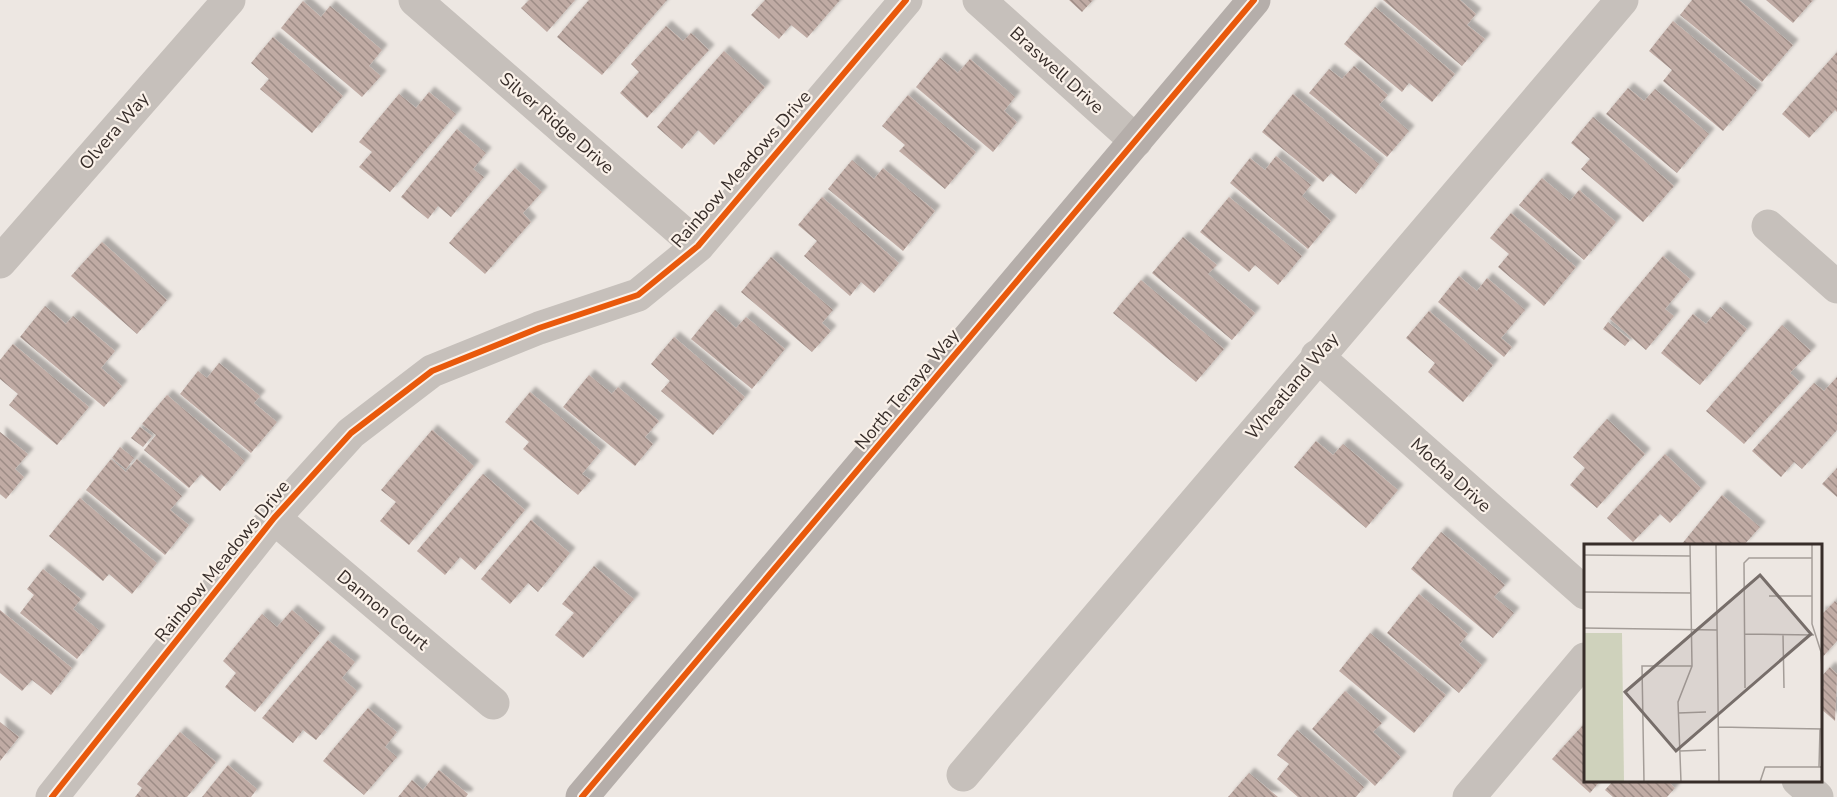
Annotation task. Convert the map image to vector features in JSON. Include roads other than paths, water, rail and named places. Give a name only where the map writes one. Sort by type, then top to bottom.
[{"type":"main road","name":"North Tenaya Way","points":[[582,797],[1254,0]]},
{"type":"street","name":"Olvera Way","points":[[0,262],[229,0]]},
{"type":"street","name":"Silver Ridge Drive","points":[[415,0],[698,246]]},
{"type":"street","name":"Rainbow Meadows Drive","points":[[52,797],[274,518],[351,433],[432,371],[539,328],[638,295],[698,246],[906,0]]},
{"type":"street","name":"Braswell Drive","points":[[979,0],[1136,141]]},
{"type":"street","name":"Wheatland Way","points":[[963,774],[1622,0]]},
{"type":"street","points":[[1768,226],[1837,287]]},
{"type":"street","name":"Mocha Drive","points":[[1317,356],[1584,592]]},
{"type":"street","name":"Dannon Court","points":[[274,518],[493,703]]},
{"type":"street","points":[[1469,797],[1584,659]]},
{"type":"street","points":[[1800,782],[1816,797]]}]
